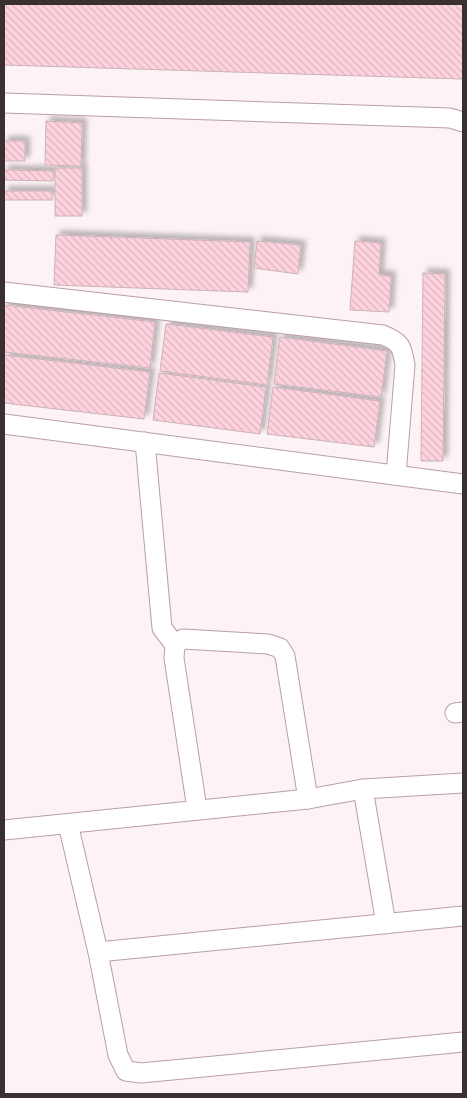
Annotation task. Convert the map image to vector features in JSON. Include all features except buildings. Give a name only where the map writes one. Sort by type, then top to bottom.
[{"type":"street","points":[[4,103],[450,118],[463,122]]},
{"type":"street","points":[[4,292],[383,335],[394,339],[402,348],[405,365],[396,475]]},
{"type":"street","points":[[4,424],[463,484]]},
{"type":"street","points":[[144,442],[162,628],[174,645],[174,658],[197,810]]},
{"type":"street","points":[[174,645],[184,638],[268,644],[280,648],[285,656],[308,799]]},
{"type":"street","points":[[4,830],[308,799],[363,789],[463,783]]},
{"type":"street","points":[[363,789],[386,924]]},
{"type":"street","points":[[68,824],[98,952],[118,1055],[126,1071],[141,1073],[463,1042]]},
{"type":"street","points":[[98,952],[463,916]]}]
